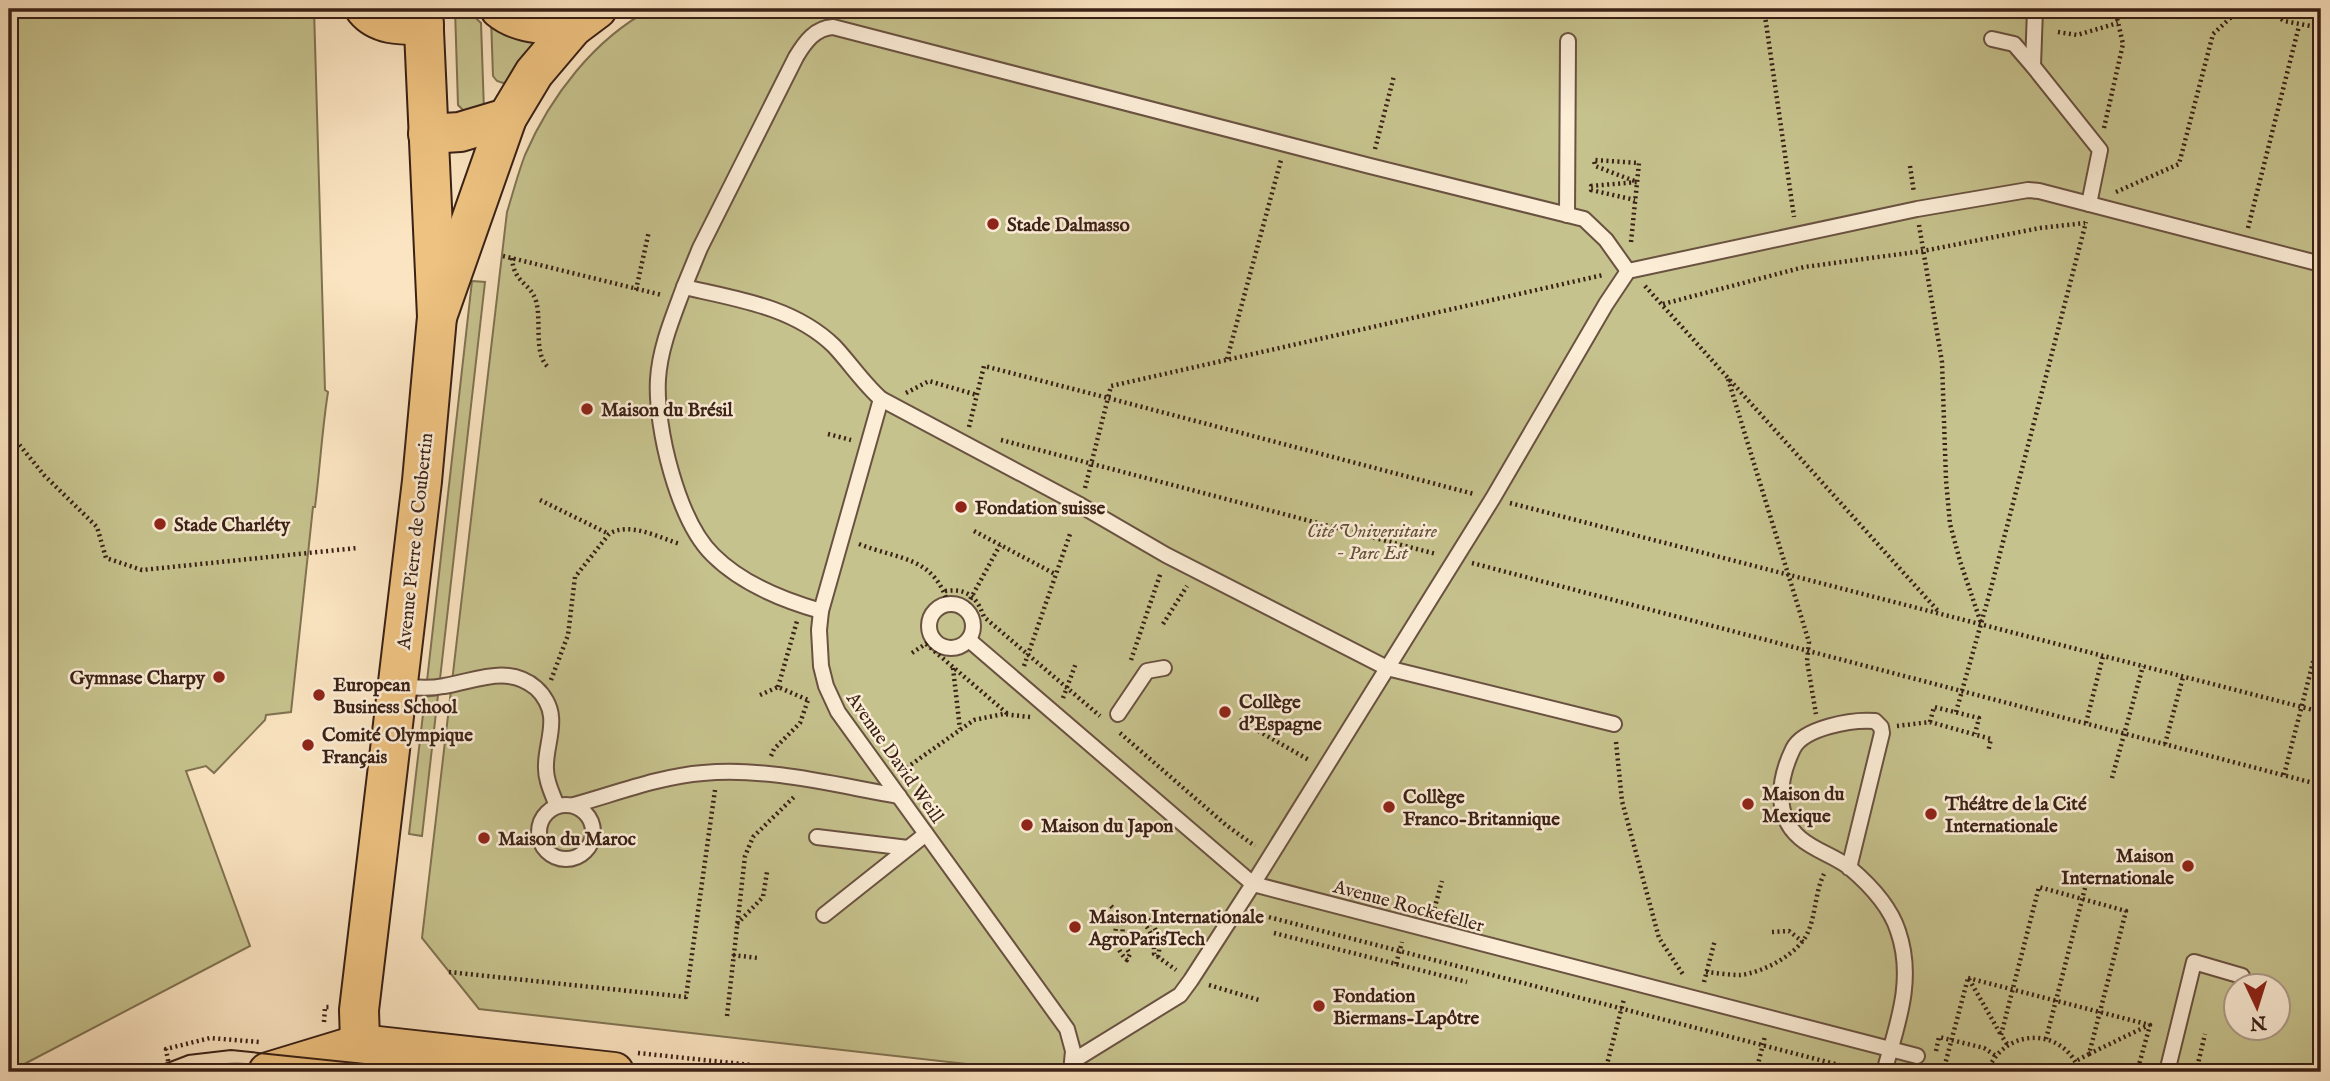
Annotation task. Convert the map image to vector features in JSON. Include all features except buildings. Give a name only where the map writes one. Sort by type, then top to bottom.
[{"type":"main road","points":[[365,9],[372,17],[396,25],[423,17]]},
{"type":"main road","points":[[499,9],[525,22],[585,18]]},
{"type":"main road","name":"Avenue Pierre de Coubertin","points":[[360,1042],[422,481],[437,317],[423,17]]},
{"type":"main road","points":[[437,317],[507,118],[534,74],[585,18]]},
{"type":"main road","points":[[428,134],[460,132],[507,118]]},
{"type":"main road","points":[[265,1057],[360,1042],[614,1072]]},
{"type":"lane","points":[[2033,66],[2035,9]]},
{"type":"lane","points":[[821,611],[756,586],[735,574],[710,553],[680,499],[663,436],[658,405],[660,359],[700,247],[796,57],[813,34],[826,27],[839,28],[1584,219],[1606,240],[1628,271]]},
{"type":"lane","points":[[1992,39],[2014,44],[2100,150],[2089,204]]},
{"type":"lane","points":[[1567,215],[1568,41]]},
{"type":"lane","points":[[1072,1066],[1180,995],[1191,980],[1455,559],[1628,271],[1917,209],[2028,190],[2321,264]]},
{"type":"lane","points":[[682,293],[755,304],[792,316],[833,345],[866,386],[886,402],[967,437],[1166,555],[1387,668],[1614,724]]},
{"type":"lane","name":"Avenue David Weill","points":[[886,402],[821,611],[821,666],[826,686],[838,712],[1067,1029],[1072,1066]]},
{"type":"lane","points":[[948,604],[965,608],[973,620],[969,640],[959,647],[948,649],[929,641],[928,627],[932,614],[948,604]]},
{"type":"lane","name":"Avenue Rockefeller","points":[[969,640],[1253,884],[1917,1056]]},
{"type":"lane","points":[[1118,713],[1147,671],[1164,668]]},
{"type":"lane","points":[[398,686],[426,688],[503,675],[528,682],[544,697],[551,716],[546,770],[557,806]]},
{"type":"lane","points":[[1849,867],[1879,746],[1881,727],[1871,720],[1806,734],[1794,746],[1783,771],[1781,802],[1787,822],[1799,838],[1849,867],[1889,908],[1905,956],[1912,994],[1884,1072]]},
{"type":"lane","points":[[573,805],[588,815],[594,832],[587,849],[572,859],[554,856],[541,844],[539,826],[543,817],[557,806],[573,805],[684,775],[718,772],[768,774],[899,796]]},
{"type":"lane","points":[[824,915],[926,834]]},
{"type":"lane","points":[[817,837],[908,848]]},
{"type":"lane","points":[[2167,1072],[2194,962],[2228,972]]},
{"type":"path","points":[[1764,9],[1797,235]]},
{"type":"path","points":[[2100,150],[2123,44],[2115,9]]},
{"type":"path","points":[[1956,712],[2089,204],[2179,164],[2213,34],[2240,9]]},
{"type":"path","points":[[2268,9],[2284,21],[2299,26],[2321,28]]},
{"type":"path","points":[[2058,32],[2077,35],[2118,23]]},
{"type":"path","points":[[2244,244],[2299,26]]},
{"type":"path","points":[[1370,166],[1394,76]]},
{"type":"path","points":[[1227,359],[1285,144]]},
{"type":"path","points":[[1628,271],[1639,163],[1594,160],[1595,166],[1637,182]]},
{"type":"path","points":[[1910,166],[1942,362],[1950,524],[1981,623]]},
{"type":"path","points":[[1635,200],[1591,190],[1591,186],[1637,182]]},
{"type":"path","points":[[1663,304],[1804,267],[1923,251],[2040,228],[2085,223]]},
{"type":"path","points":[[636,290],[637,272],[649,231]]},
{"type":"path","points":[[502,256],[636,290],[682,293]]},
{"type":"path","points":[[512,258],[516,276],[536,299],[542,357],[548,367]]},
{"type":"path","points":[[1628,271],[1581,279],[1111,386],[1108,398],[984,366],[967,437],[1455,559],[2321,785]]},
{"type":"path","points":[[1628,271],[1663,304],[1940,613]]},
{"type":"path","points":[[1727,375],[1809,642],[1807,660],[1819,730]]},
{"type":"path","points":[[886,402],[929,381],[977,395]]},
{"type":"path","points":[[9,432],[44,475],[97,527],[106,558],[142,570],[357,548]]},
{"type":"path","points":[[540,500],[609,534]]},
{"type":"path","points":[[544,697],[568,635],[575,577],[609,534],[620,529],[632,529],[710,553]]},
{"type":"path","points":[[974,531],[1055,574]]},
{"type":"path","points":[[1017,682],[1070,534]]},
{"type":"path","points":[[843,537],[869,548],[889,552],[930,571],[943,587],[948,604]]},
{"type":"path","points":[[965,608],[1000,545]]},
{"type":"path","points":[[1130,661],[1166,555]]},
{"type":"path","points":[[1163,624],[1196,571]]},
{"type":"path","points":[[778,687],[802,605]]},
{"type":"path","points":[[1981,623],[2321,712]]},
{"type":"path","points":[[2284,775],[2321,631]]},
{"type":"path","points":[[912,653],[929,641],[953,667],[1010,715]]},
{"type":"path","points":[[2086,723],[2104,656]]},
{"type":"path","points":[[887,781],[974,720],[1010,715],[1055,716],[1076,663]]},
{"type":"path","points":[[2112,778],[2143,666]]},
{"type":"path","points":[[953,667],[960,729]]},
{"type":"path","points":[[2165,744],[2183,677]]},
{"type":"path","points":[[760,695],[778,687],[838,712]]},
{"type":"path","points":[[768,774],[774,749],[800,723],[808,700]]},
{"type":"path","points":[[1930,722],[1934,707],[1979,718],[1975,734]]},
{"type":"path","points":[[1239,720],[1292,751]]},
{"type":"path","points":[[1881,727],[1930,722],[1991,739],[1988,752]]},
{"type":"path","points":[[1614,724],[1622,801],[1659,938],[1697,999]]},
{"type":"path","points":[[449,971],[686,997],[718,772]]},
{"type":"path","points":[[727,1016],[744,863],[748,848],[759,830],[793,800],[799,778]]},
{"type":"path","points":[[1706,972],[1741,975],[1777,963],[1803,942],[1809,931],[1819,883],[1832,857]]},
{"type":"path","points":[[737,925],[765,893],[767,872]]},
{"type":"path","points":[[1440,890],[1442,881]]},
{"type":"path","points":[[2001,1035],[2039,887],[2126,911],[2089,1054]]},
{"type":"path","points":[[2046,1039],[2085,888]]},
{"type":"path","points":[[1111,906],[1121,917]]},
{"type":"path","points":[[1127,914],[1137,915],[1149,921],[1157,930],[1161,944],[1158,957],[1154,954],[1155,942],[1150,929],[1140,922],[1131,921],[1124,924],[1122,929],[1122,940],[1130,954],[1127,960],[1121,954],[1114,937],[1121,917],[1127,914]]},
{"type":"path","points":[[1279,920],[1866,1072]]},
{"type":"path","points":[[1772,932],[1789,931],[1803,942]]},
{"type":"path","points":[[1274,933],[1467,982]]},
{"type":"path","points":[[1708,966],[1715,940]]},
{"type":"path","points":[[733,955],[758,958]]},
{"type":"path","points":[[1396,964],[1398,956]]},
{"type":"path","points":[[1968,978],[2150,1025]]},
{"type":"path","points":[[1968,978],[2007,1044]]},
{"type":"path","points":[[1943,1072],[1968,978]]},
{"type":"path","points":[[1191,980],[1259,1000]]},
{"type":"path","points":[[1605,1072],[1628,981]]},
{"type":"path","points":[[322,1027],[325,1007],[360,1042]]},
{"type":"path","points":[[2076,1061],[2150,1025]]},
{"type":"path","points":[[2137,1072],[2150,1025]]},
{"type":"path","points":[[2196,1072],[2205,1034]]},
{"type":"path","points":[[1935,1053],[1939,1037],[1984,1048],[1996,1056]]},
{"type":"path","points":[[170,1072],[166,1049],[210,1038],[265,1057]]},
{"type":"path","points":[[1987,1072],[2007,1044],[2022,1039],[2046,1039],[2067,1051],[2080,1070],[2095,1072]]},
{"type":"path","points":[[1756,1072],[1761,1053]]},
{"type":"green space","name":"Stade Charléty","points":[[9,9],[314,9],[325,390],[328,392],[291,712],[266,715],[265,720],[214,773],[206,766],[186,771],[250,946],[9,1072]]},
{"type":"green space","points":[[455,9],[466,9],[481,23],[484,111],[464,111],[458,105]]},
{"type":"green space","name":"Cité Universitaire - Parc Est","points":[[651,9],[2321,9],[2321,1072],[1037,1072],[479,1009],[422,938],[507,212],[525,155],[547,112],[576,72],[611,36]]},
{"type":"green space","points":[[491,18],[550,33],[512,81],[503,83],[493,76]]},
{"type":"green space","points":[[472,281],[485,282],[440,679],[427,681]]},
{"type":"green space","points":[[438,695],[422,836],[409,834],[425,697]]},
{"type":"tram line","points":[[144,1072],[188,1055],[231,1050],[442,1072]]},
{"type":"tram line","points":[[178,1072],[196,1067],[232,1064],[323,1072]]},
{"type":"place","name":"Stade Dalmasso","points":[[993,224]]},
{"type":"place","name":"Maison du Brésil","points":[[587,409]]},
{"type":"place","name":"Fondation suisse","points":[[961,507]]},
{"type":"place","name":"Stade Charléty","points":[[160,524]]},
{"type":"place","name":"Gymnase Charpy","points":[[219,677]]},
{"type":"place","name":"European Business School","points":[[319,695]]},
{"type":"place","name":"Collège d'Espagne","points":[[1225,712]]},
{"type":"place","name":"Comité Olympique Français","points":[[308,745]]},
{"type":"place","name":"Maison du Mexique","points":[[1748,804]]},
{"type":"place","name":"Collège Franco-Britannique","points":[[1389,807]]},
{"type":"place","name":"Théâtre de la Cité Internationale","points":[[1931,814]]},
{"type":"place","name":"Maison du Japon","points":[[1027,825]]},
{"type":"place","name":"Maison du Maroc","points":[[484,838]]},
{"type":"place","name":"Maison Internationale","points":[[2188,866]]},
{"type":"place","name":"Maison Internationale AgroParisTech","points":[[1075,927]]},
{"type":"place","name":"Fondation Biermans-Lapôtre","points":[[1319,1006]]}]
